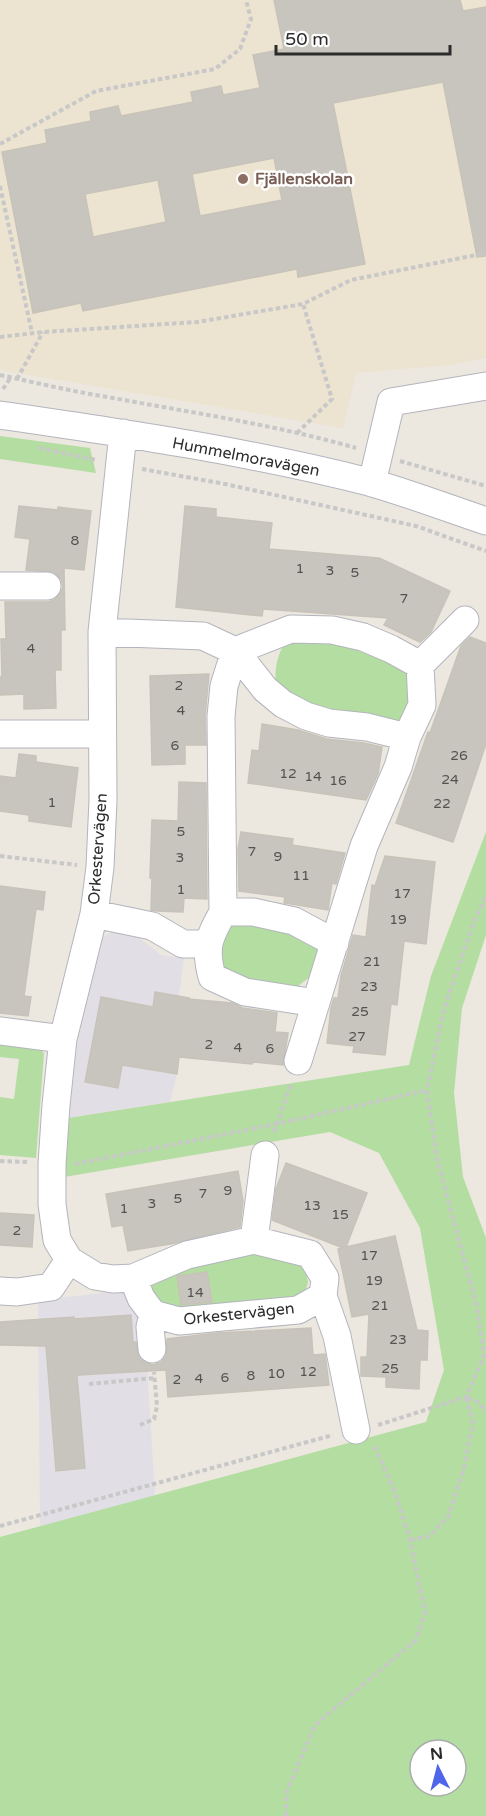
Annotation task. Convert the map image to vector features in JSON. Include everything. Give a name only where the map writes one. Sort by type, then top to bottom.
[{"type":"street","points":[[372,483],[391,402],[486,386]]},
{"type":"street","name":"Hummelmoravägen","points":[[2,402],[123,433],[311,468],[372,483],[486,521]]},
{"type":"street","name":"Orkestervägen","points":[[69,1260],[57,1240],[52,1204],[52,1164],[63,1039],[94,914],[100,867],[103,800],[102,632],[123,433]]},
{"type":"street","points":[[0,585],[46,586]]},
{"type":"street","points":[[298,1061],[364,846],[422,705],[420,665],[465,620]]},
{"type":"street","points":[[235,651],[291,629],[332,630],[363,637],[420,665]]},
{"type":"street","points":[[102,632],[203,636],[235,651],[265,689],[283,704],[306,716],[329,723],[367,727],[407,737]]},
{"type":"street","points":[[235,651],[224,686],[221,716],[224,912],[211,934],[207,957],[212,977],[245,992],[316,1003]]},
{"type":"street","points":[[0,734],[101,734]]},
{"type":"street","points":[[224,912],[253,912],[294,921],[335,943]]},
{"type":"street","points":[[94,914],[152,926],[183,944],[209,944]]},
{"type":"street","points":[[0,1031],[63,1039]]},
{"type":"street","points":[[254,1240],[266,1155]]},
{"type":"street","points":[[0,1291],[17,1292],[51,1287],[69,1260],[95,1276],[113,1280],[133,1278],[187,1255],[254,1240],[310,1254],[324,1278],[323,1296],[337,1336],[364,1435]]},
{"type":"street","points":[[133,1278],[141,1298],[153,1314],[150,1327],[152,1349]]},
{"type":"street","name":"Orkestervägen","points":[[153,1314],[178,1321],[298,1310],[323,1296]]},
{"type":"path","points":[[0,144],[96,91],[215,69],[240,49],[251,19],[246,0]]},
{"type":"path","points":[[0,186],[32,333]]},
{"type":"path","points":[[0,337],[198,322],[303,304],[351,280],[486,253]]},
{"type":"path","points":[[297,433],[332,399],[303,304]]},
{"type":"path","points":[[17,379],[43,332]]},
{"type":"path","points":[[0,375],[317,437],[486,486]]},
{"type":"path","points":[[2,402],[11,377]]},
{"type":"path","points":[[33,447],[120,466],[225,484],[416,526],[486,551]]},
{"type":"path","points":[[0,856],[100,867]]},
{"type":"path","points":[[266,1155],[298,1061]]},
{"type":"path","points":[[0,1161],[74,1164],[276,1124],[427,1090]]},
{"type":"path","points":[[140,1425],[154,1419],[157,1406],[152,1349]]},
{"type":"path","points":[[89,1384],[155,1378]]},
{"type":"path","points":[[410,1540],[429,1536],[448,1517],[464,1468],[473,1421],[466,1397],[478,1402],[486,1412]]},
{"type":"path","points":[[286,1816],[286,1791],[315,1725],[416,1640],[425,1613],[410,1540],[396,1492],[364,1435]]},
{"type":"shaded area","name":"Fjällenskolan","points":[[0,0],[486,0],[486,358],[450,365],[356,373],[343,428],[0,369]]},
{"type":"shaded area","points":[[129,930],[161,955],[184,958],[179,996],[189,998],[177,1074],[170,1102],[68,1118],[78,1041],[100,938],[115,931]]},
{"type":"shaded area","points":[[123,1291],[135,1300],[144,1315],[155,1496],[40,1526],[38,1300]]},
{"type":"green space","points":[[0,436],[90,448],[96,473],[0,459]]},
{"type":"green space","points":[[291,636],[349,643],[399,664],[415,687],[410,714],[397,726],[333,715],[276,685],[278,659]]},
{"type":"green space","points":[[486,832],[486,935],[462,1008],[454,1093],[463,1177],[486,1238],[486,1816],[0,1816],[0,1537],[426,1422],[444,1370],[420,1228],[379,1153],[330,1132],[64,1177],[68,1118],[409,1065],[431,976]]},
{"type":"green space","points":[[231,919],[309,938],[319,953],[311,976],[297,987],[227,977],[221,964],[222,933]]},
{"type":"green space","points":[[0,1037],[30,1040],[44,1053],[36,1158],[0,1155],[0,1097],[14,1099],[19,1059],[0,1057]]},
{"type":"green space","points":[[260,1251],[290,1258],[305,1268],[308,1282],[304,1296],[179,1316],[150,1296],[142,1278]]},
{"type":"building","points":[[274,0],[460,0],[463,11],[486,7],[486,256],[477,257],[443,82],[333,103],[365,264],[298,277],[297,269],[83,311],[81,303],[33,313],[2,152],[47,143],[45,130],[91,121],[90,112],[118,106],[121,116],[193,102],[191,92],[221,86],[223,95],[260,88],[253,55],[284,49]],"holes":[[[274,158],[282,200],[200,216],[192,174]],[[158,180],[166,222],[93,237],[85,194]]]},
{"type":"building","points":[[19,506],[91,511],[84,570],[64,568],[65,630],[61,630],[61,670],[55,670],[56,708],[24,709],[24,694],[0,695],[1,639],[6,639],[5,602],[48,602],[60,594],[63,587],[61,579],[54,572],[26,570],[30,539],[15,537]]},
{"type":"building","points":[[185,506],[216,509],[216,517],[272,523],[269,549],[379,558],[450,591],[431,632],[420,642],[384,625],[388,618],[263,609],[262,616],[176,607]]},
{"type":"building","points":[[470,637],[486,643],[486,744],[453,842],[396,823],[461,646]]},
{"type":"building","points":[[209,674],[205,716],[206,745],[185,745],[185,764],[152,765],[150,676]]},
{"type":"building","points":[[262,724],[298,730],[327,739],[382,747],[378,774],[366,800],[248,783],[252,750],[259,751]]},
{"type":"building","points":[[19,754],[36,756],[36,762],[78,768],[71,827],[29,821],[29,815],[0,811],[0,776],[16,778]]},
{"type":"building","points":[[179,782],[206,783],[207,899],[184,898],[183,912],[151,910],[152,820],[178,821]]},
{"type":"building","points":[[241,832],[293,839],[292,845],[345,853],[336,884],[332,883],[328,910],[284,903],[285,897],[239,891],[238,849]]},
{"type":"building","points":[[385,856],[435,862],[426,944],[404,941],[397,1005],[391,1004],[385,1055],[353,1052],[354,1046],[327,1043],[331,1008],[334,998],[338,998],[341,976],[353,935],[366,937],[372,885],[375,886]]},
{"type":"building","points":[[0,886],[45,892],[43,910],[36,909],[24,996],[31,997],[28,1016],[0,1013]]},
{"type":"building","points":[[155,992],[188,999],[232,1003],[243,1008],[277,1013],[275,1032],[288,1033],[283,1065],[179,1057],[177,1074],[122,1065],[118,1088],[85,1082],[101,997],[153,1007]]},
{"type":"building","points":[[286,1163],[367,1193],[346,1247],[395,1236],[417,1330],[428,1331],[427,1360],[420,1360],[419,1389],[386,1387],[386,1377],[361,1376],[361,1357],[367,1357],[369,1314],[352,1317],[338,1249],[343,1248],[272,1220],[276,1189]]},
{"type":"building","points":[[238,1171],[243,1201],[240,1227],[176,1243],[128,1251],[123,1225],[112,1227],[106,1194]]},
{"type":"building","points":[[0,1213],[34,1215],[32,1247],[0,1245]]},
{"type":"building","points":[[207,1272],[212,1302],[181,1305],[177,1276]]},
{"type":"building","points":[[131,1315],[133,1342],[136,1342],[139,1358],[153,1365],[161,1362],[166,1356],[167,1339],[217,1333],[311,1328],[313,1355],[325,1354],[329,1385],[168,1397],[166,1370],[79,1375],[77,1376],[85,1468],[56,1471],[46,1346],[0,1345],[0,1322]]},
{"type":"place","name":"Fjällenskolan","points":[[243,179]]}]
